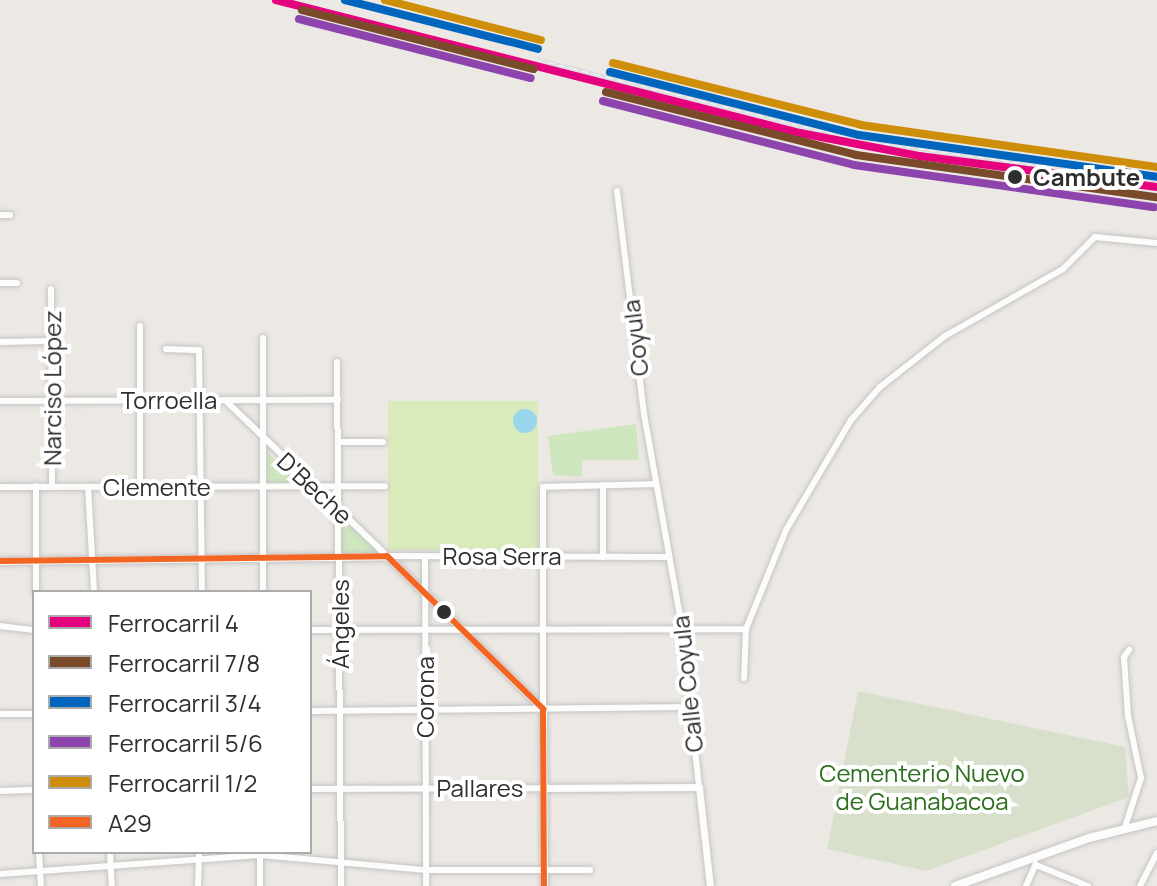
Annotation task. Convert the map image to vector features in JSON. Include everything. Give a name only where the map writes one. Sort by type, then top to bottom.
[{"type":"main road","points":[[955,886],[1125,827],[1157,821]]},
{"type":"street","name":"Coyula","points":[[617,191],[655,484]]},
{"type":"street","points":[[0,215],[10,215]]},
{"type":"street","points":[[744,678],[746,629],[786,530],[818,470],[851,420],[906,362],[1016,292],[1063,269],[1095,237],[1157,243]]},
{"type":"street","points":[[0,283],[17,283]]},
{"type":"street","name":"Narciso López","points":[[51,289],[52,486]]},
{"type":"street","points":[[140,326],[140,487]]},
{"type":"street","points":[[263,338],[263,590]]},
{"type":"street","points":[[0,342],[51,341]]},
{"type":"street","points":[[166,349],[199,350],[202,590]]},
{"type":"street","name":"Ángeles","points":[[337,362],[341,886]]},
{"type":"street","name":"D'Beche","points":[[225,400],[543,709]]},
{"type":"street","name":"Torroella","points":[[0,401],[338,400]]},
{"type":"street","points":[[339,442],[383,442]]},
{"type":"street","points":[[544,886],[543,487],[655,484]]},
{"type":"street","name":"Calle Coyula","points":[[655,484],[682,628],[710,886]]},
{"type":"street","points":[[603,485],[603,557]]},
{"type":"street","points":[[36,486],[36,590]]},
{"type":"street","name":"Clemente","points":[[0,487],[385,486]]},
{"type":"street","points":[[88,487],[94,590]]},
{"type":"street","name":"Rosa Serra","points":[[0,561],[387,556],[668,557]]},
{"type":"street","name":"Corona","points":[[425,556],[426,886]]},
{"type":"street","points":[[0,626],[32,630]]},
{"type":"street","points":[[312,630],[746,629]]},
{"type":"street","points":[[1125,827],[1141,778],[1128,716],[1124,657],[1129,650]]},
{"type":"street","points":[[312,711],[690,707]]},
{"type":"street","points":[[0,714],[32,714]]},
{"type":"street","name":"Pallares","points":[[312,789],[699,787]]},
{"type":"street","points":[[0,791],[32,790]]},
{"type":"street","points":[[1140,886],[1157,853]]},
{"type":"street","points":[[39,854],[41,886]]},
{"type":"street","points":[[110,854],[112,886]]},
{"type":"street","points":[[0,874],[230,854]]},
{"type":"street","points":[[260,854],[260,886]]},
{"type":"street","points":[[269,854],[426,870],[590,870]]},
{"type":"street","points":[[198,886],[199,855]]},
{"type":"street","points":[[1026,886],[1034,861],[1088,886]]},
{"type":"green space","points":[[388,401],[538,401],[538,550],[388,550]]},
{"type":"green space","points":[[636,424],[639,460],[583,460],[581,477],[553,475],[548,436]]},
{"type":"green space","points":[[267,452],[298,483],[268,484]]},
{"type":"green space","points":[[341,519],[381,554],[341,555]]},
{"type":"green space","name":"Cementerio Nuevo de Guanabacoa","points":[[858,691],[1125,747],[1129,797],[926,871],[827,849]]},
{"type":"water","points":[[525,409],[533,413],[537,421],[533,429],[525,433],[517,429],[513,421],[517,413]]},
{"type":"railway","points":[[536,59],[859,140],[1157,182]]},
{"type":"rail line","name":"4","points":[[276,0],[800,133],[919,156],[1157,187]]},
{"type":"rail line","name":"3/4","points":[[345,0],[538,49]]},
{"type":"rail line","name":"1/2","points":[[385,0],[541,40]]},
{"type":"rail line","name":"7/8","points":[[302,10],[534,69]]},
{"type":"rail line","name":"5/6","points":[[299,19],[531,78]]},
{"type":"rail line","name":"1/2","points":[[613,63],[861,125],[1157,167]]},
{"type":"rail line","name":"3/4","points":[[610,72],[859,135],[1157,177]]},
{"type":"rail line","name":"7/8","points":[[606,92],[856,155],[1156,197]]},
{"type":"rail line","name":"5/6","points":[[603,101],[854,165],[1154,207]]},
{"type":"transit line","name":"A29","points":[[387,556],[543,709]]},
{"type":"transit line","name":"A29","points":[[0,561],[387,556]]},
{"type":"transit line","name":"A29","points":[[543,709],[544,886]]},
{"type":"place","name":"Cambute","points":[[1015,177]]}]
